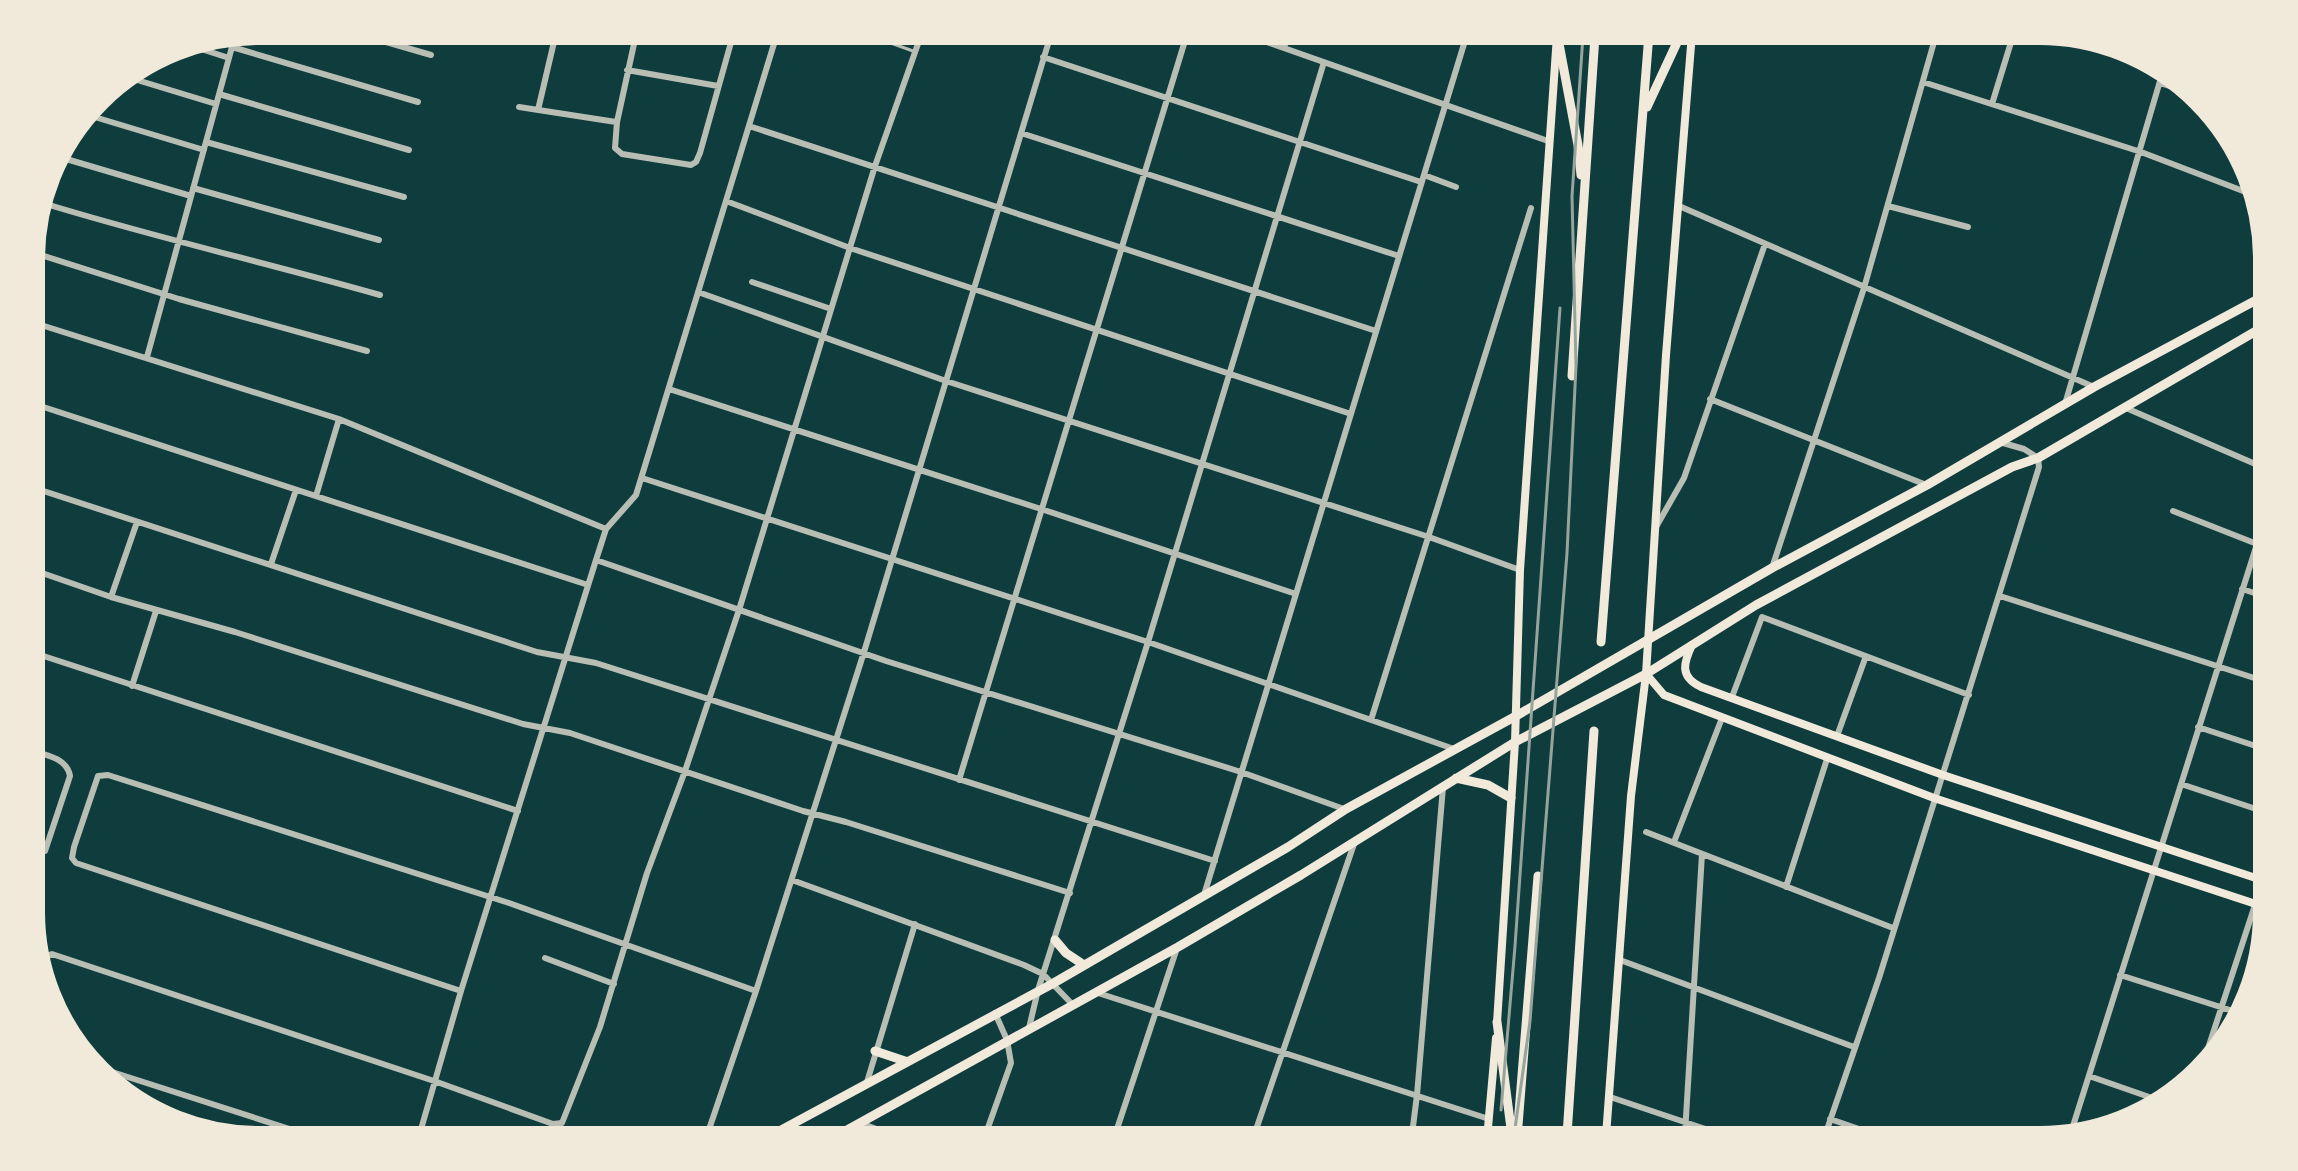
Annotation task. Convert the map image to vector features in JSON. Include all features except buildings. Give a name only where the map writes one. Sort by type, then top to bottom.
[{"type":"highway","points":[[1561,42],[1583,207]]},
{"type":"highway","points":[[1572,376],[1595,42]]},
{"type":"highway","points":[[1601,642],[1648,42]]},
{"type":"highway","points":[[1640,135],[1650,99],[1679,42]]},
{"type":"highway","points":[[782,1129],[1052,984],[1346,809],[2256,300]]},
{"type":"highway","points":[[849,1129],[1178,947],[1516,742],[1646,674],[1756,605],[2012,467],[2038,458],[2256,331]]},
{"type":"highway","points":[[1567,1129],[1594,731]]},
{"type":"highway","points":[[1456,778],[1489,785],[1511,799]]},
{"type":"highway","points":[[1517,1129],[1538,876]]},
{"type":"highway","points":[[1055,940],[1084,965]]},
{"type":"highway","points":[[1497,1022],[1512,1129]]},
{"type":"highway","points":[[875,1051],[905,1061]]},
{"type":"main road","points":[[1488,1129],[1557,42]]},
{"type":"main road","points":[[1607,1129],[1631,796],[1646,674],[1689,42]]},
{"type":"main road","points":[[1692,644],[1684,663],[1689,680],[1943,775],[2256,878]]},
{"type":"main road","points":[[1646,674],[1664,695],[1827,759],[2255,904]]},
{"type":"street","points":[[384,42],[431,56]]},
{"type":"street","points":[[538,110],[554,42]]},
{"type":"street","points":[[634,42],[614,143],[618,152],[684,164],[695,164],[731,42]]},
{"type":"street","points":[[422,1129],[596,560],[606,530],[635,499],[775,42]]},
{"type":"street","points":[[554,1129],[567,1114],[614,983],[647,873],[739,610],[875,166],[919,42]]},
{"type":"street","points":[[709,1129],[864,652],[1048,42]]},
{"type":"street","points":[[959,780],[1184,42]]},
{"type":"street","points":[[1267,42],[1550,142]]},
{"type":"street","points":[[1284,48],[1286,42]]},
{"type":"street","points":[[1204,896],[1464,42]]},
{"type":"street","points":[[1772,568],[1864,288],[1935,42]]},
{"type":"street","points":[[1992,104],[2011,42]]},
{"type":"street","points":[[147,357],[233,44]]},
{"type":"street","points":[[232,47],[418,102]]},
{"type":"street","points":[[204,50],[229,58]]},
{"type":"street","points":[[1043,57],[1456,187]]},
{"type":"street","points":[[1029,1028],[1324,62]]},
{"type":"street","points":[[627,70],[718,86]]},
{"type":"street","points":[[137,80],[216,104]]},
{"type":"street","points":[[1923,82],[2141,152],[2245,193]]},
{"type":"street","points":[[2065,404],[2160,83],[2168,86]]},
{"type":"street","points":[[219,94],[409,150]]},
{"type":"street","points":[[519,107],[617,122]]},
{"type":"street","points":[[95,117],[404,197]]},
{"type":"street","points":[[749,126],[1376,332]]},
{"type":"street","points":[[1021,134],[1399,256]]},
{"type":"street","points":[[67,159],[379,240]]},
{"type":"street","points":[[726,201],[850,248],[1351,414]]},
{"type":"street","points":[[49,205],[380,295]]},
{"type":"street","points":[[1678,205],[2094,387]]},
{"type":"street","points":[[1888,206],[1968,226]]},
{"type":"street","points":[[1371,720],[1531,208]]},
{"type":"street","points":[[1654,530],[1684,478],[1765,244]]},
{"type":"street","points":[[42,255],[367,351]]},
{"type":"street","points":[[752,282],[831,309]]},
{"type":"street","points":[[698,292],[946,381],[1520,570]]},
{"type":"street","points":[[42,325],[339,419],[606,530]]},
{"type":"street","points":[[669,389],[1296,595]]},
{"type":"street","points":[[1710,399],[1927,485]]},
{"type":"street","points":[[42,407],[588,585]]},
{"type":"street","points":[[2126,408],[2256,465]]},
{"type":"street","points":[[316,496],[339,419]]},
{"type":"street","points":[[1827,1129],[2039,467],[2038,458],[2024,449],[2000,442]]},
{"type":"street","points":[[642,478],[1148,642],[1454,749]]},
{"type":"street","points":[[272,564],[296,490]]},
{"type":"street","points":[[42,491],[537,652],[596,663],[1215,861]]},
{"type":"street","points":[[2173,511],[2256,544]]},
{"type":"street","points":[[111,597],[137,522]]},
{"type":"street","points":[[2073,1126],[2256,547]]},
{"type":"street","points":[[596,560],[1346,809]]},
{"type":"street","points":[[42,573],[523,724],[570,733],[1070,893]]},
{"type":"street","points":[[2242,589],[2256,594]]},
{"type":"street","points":[[2000,596],[2256,679]]},
{"type":"street","points":[[132,686],[156,611]]},
{"type":"street","points":[[1732,697],[1762,616],[1969,695]]},
{"type":"street","points":[[42,656],[518,811]]},
{"type":"street","points":[[1837,736],[1866,656]]},
{"type":"street","points":[[1675,842],[1722,718]]},
{"type":"street","points":[[2198,727],[2256,746]]},
{"type":"street","points":[[42,755],[70,770],[42,850]]},
{"type":"street","points":[[1786,887],[1827,759]]},
{"type":"street","points":[[461,991],[76,863],[72,854],[96,779],[104,775],[491,898],[756,992]]},
{"type":"street","points":[[2181,784],[2256,810]]},
{"type":"street","points":[[1412,1129],[1443,787]]},
{"type":"street","points":[[1646,832],[1893,928]]},
{"type":"street","points":[[1256,1129],[1355,840]]},
{"type":"street","points":[[1685,1129],[1702,854]]},
{"type":"street","points":[[792,880],[1011,959],[1043,974],[1072,1004]]},
{"type":"street","points":[[2208,1047],[2255,904]]},
{"type":"street","points":[[867,1082],[915,924]]},
{"type":"street","points":[[1117,1129],[1178,947]]},
{"type":"street","points":[[47,954],[556,1124]]},
{"type":"street","points":[[545,958],[614,983]]},
{"type":"street","points":[[1619,961],[1854,1047]]},
{"type":"street","points":[[2120,975],[2232,1011]]},
{"type":"street","points":[[1093,992],[1489,1119]]},
{"type":"street","points":[[988,1129],[1011,1058],[994,1013]]},
{"type":"street","points":[[113,1072],[290,1129]]},
{"type":"street","points":[[2089,1076],[2150,1098]]},
{"type":"street","points":[[1610,1097],[1709,1129]]},
{"type":"street","points":[[1830,1119],[1857,1129]]},
{"type":"street","points":[[860,1123],[876,1129]]},
{"type":"lane","points":[[888,42],[915,52]]},
{"type":"railway","points":[[1515,1129],[1530,1021],[1567,553],[1576,366],[1572,196],[1583,42]]},
{"type":"railway","points":[[1501,1110],[1560,308]]}]
